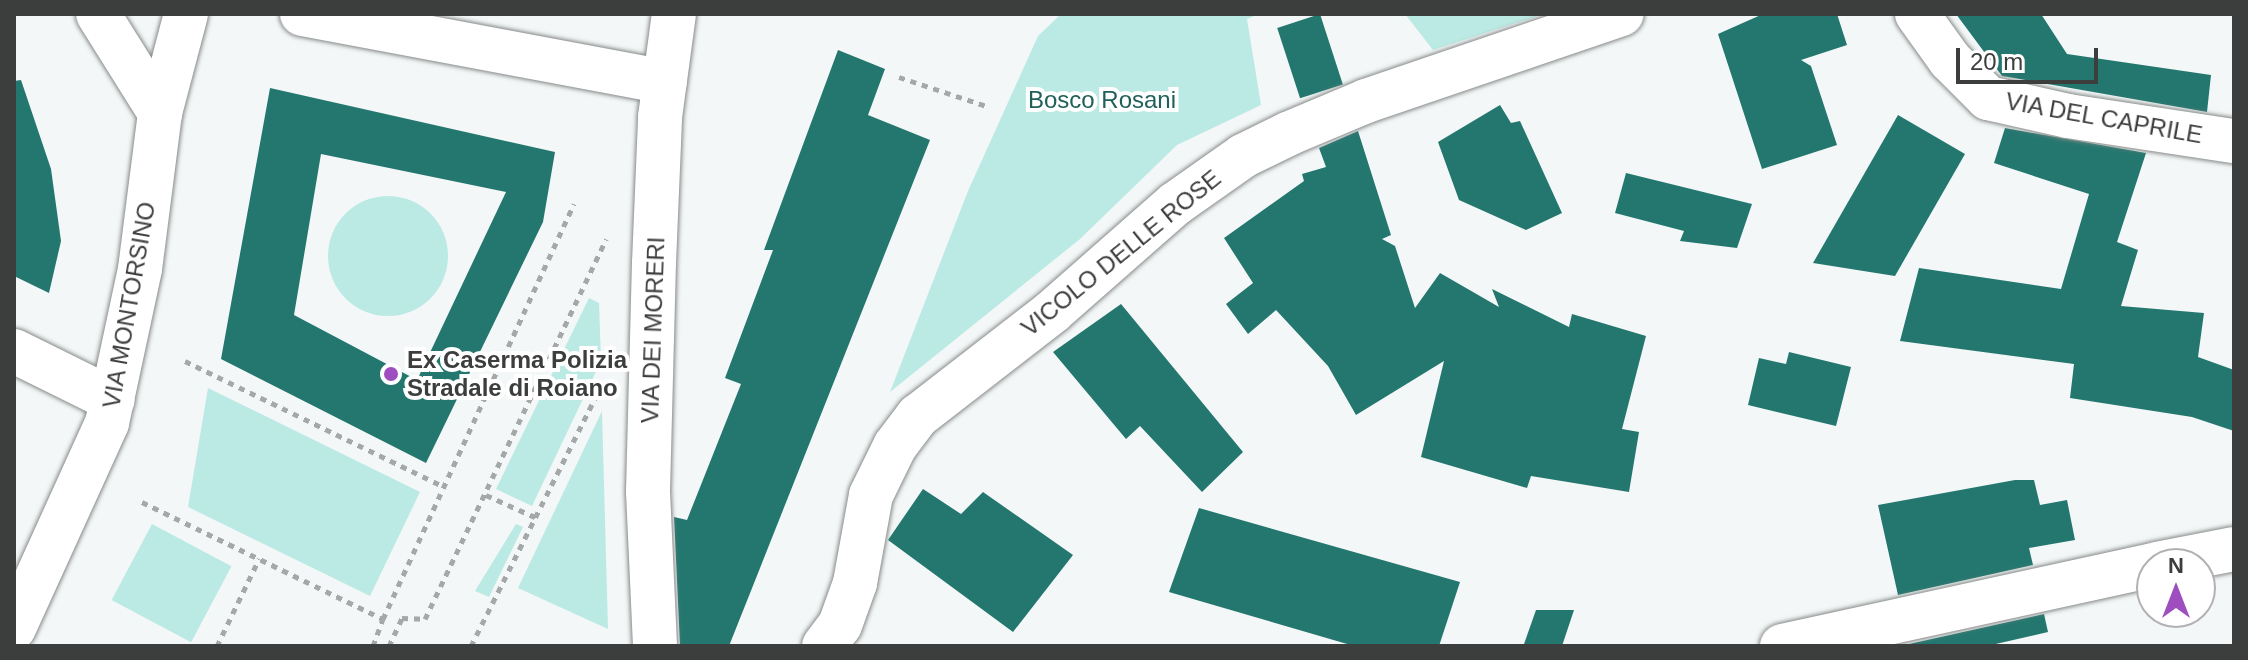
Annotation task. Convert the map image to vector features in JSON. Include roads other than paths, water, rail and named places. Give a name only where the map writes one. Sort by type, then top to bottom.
[{"type":"street","points":[[98,14],[160,113]]},
{"type":"street","name":"VIA MONTORSINO","points":[[14,628],[113,400],[140,269],[160,113],[186,14]]},
{"type":"street","points":[[302,14],[665,82]]},
{"type":"street","name":"VIA DEI MORERI","points":[[655,646],[648,491],[665,82],[674,14]]},
{"type":"street","name":"VICOLO DELLE ROSE","points":[[824,646],[840,625],[855,583],[871,495],[895,446],[918,416],[1052,312],[1175,204],[1243,156],[1290,133],[1366,101],[1622,14]]},
{"type":"street","name":"VIA DEL CAPRILE","points":[[1917,14],[1950,60],[1988,98],[2068,116],[2234,141]]},
{"type":"street","points":[[14,351],[113,400]]},
{"type":"street","points":[[1782,646],[2136,568]]},
{"type":"place","name":"Ex Caserma Polizia Stradale di Roiano","points":[[391,374]]},
{"type":"park label","name":"Bosco Rosani","points":[[1102,100]]}]
